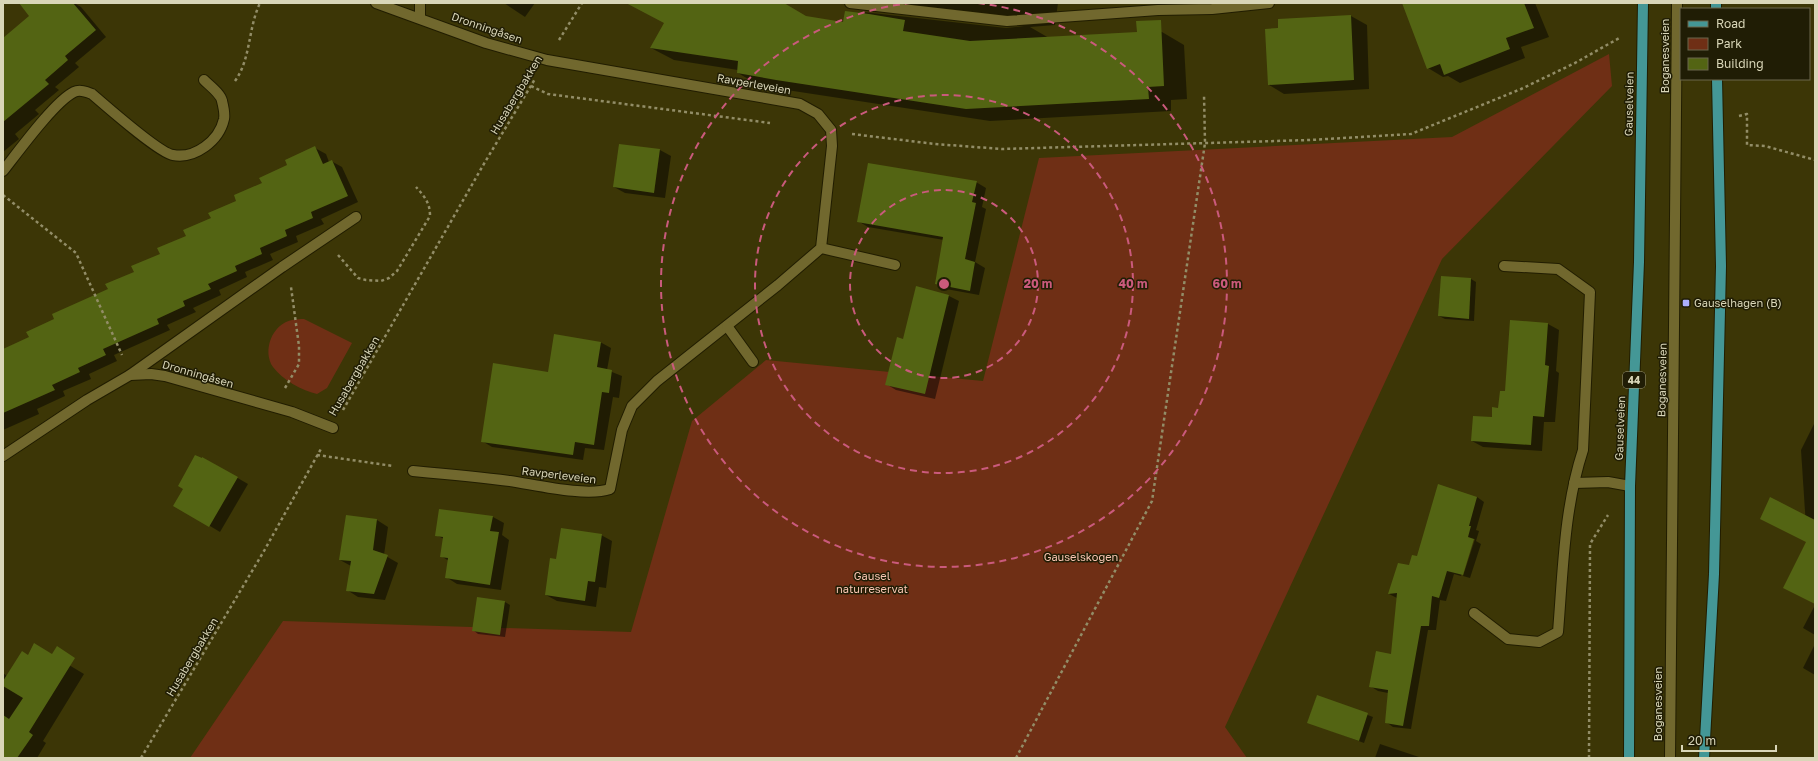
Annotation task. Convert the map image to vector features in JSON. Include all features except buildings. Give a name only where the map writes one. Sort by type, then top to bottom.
[{"type":"main road","name":"Gauselveien","points":[[1629,758],[1630,486],[1639,262],[1643,3]]},
{"type":"main road","points":[[1704,758],[1714,574],[1721,281],[1717,80]]},
{"type":"street","name":"Dronningåsen","points":[[376,3],[486,43],[547,60]]},
{"type":"street","points":[[420,3],[420,18]]},
{"type":"street","points":[[850,3],[1008,21],[1158,10],[1212,9],[1269,3]]},
{"type":"street","name":"Boganesveien","points":[[1670,758],[1678,3]]},
{"type":"street","name":"Ravperleveien","points":[[547,60],[800,104],[818,114],[831,130]]},
{"type":"street","points":[[3,171],[61,102],[75,92],[84,91],[92,94],[154,144],[172,155],[190,156],[203,149],[214,137],[224,119],[222,99],[204,80]]},
{"type":"street","points":[[831,130],[832,146],[821,248],[894,265]]},
{"type":"street","points":[[130,375],[282,267],[325,240],[356,217]]},
{"type":"street","name":"Ravperleveien","points":[[413,471],[477,477],[570,490],[600,492],[610,489],[622,430],[632,406],[657,381],[727,326],[821,248]]},
{"type":"street","points":[[1474,614],[1508,639],[1538,642],[1558,632],[1568,512],[1583,450],[1590,292],[1558,269],[1504,266]]},
{"type":"street","points":[[727,326],[753,362]]},
{"type":"street","name":"Dronningåsen","points":[[3,456],[87,400],[130,375],[151,374],[165,376],[274,407],[333,428]]},
{"type":"street","points":[[1574,483],[1608,482],[1630,486]]},
{"type":"path","points":[[222,99],[237,78],[246,56],[250,34],[260,3]]},
{"type":"path","name":"Husabergbakken","points":[[141,758],[264,552],[317,455],[485,162],[582,3]]},
{"type":"path","points":[[831,130],[936,144],[1002,149],[1310,140],[1411,134],[1520,89],[1575,63],[1621,37]]},
{"type":"path","points":[[531,86],[548,94],[772,123]]},
{"type":"path","points":[[1016,758],[1152,501],[1205,143],[1204,94]]},
{"type":"path","points":[[1737,116],[1747,114],[1747,145],[1765,146],[1815,160]]},
{"type":"path","points":[[325,240],[358,278],[381,281],[389,278],[397,272],[430,216],[430,207],[426,198],[416,187]]},
{"type":"path","points":[[3,194],[76,253],[130,375]]},
{"type":"path","points":[[274,407],[299,364],[299,346],[290,280],[282,267]]},
{"type":"path","points":[[317,455],[390,465],[413,471]]},
{"type":"path","points":[[1589,758],[1590,544],[1608,514]]},
{"type":"green space","name":"Gauselskogen","points":[[1609,54],[1612,86],[1442,259],[1225,727],[1247,758],[190,758],[283,621],[631,632],[692,421],[766,360],[983,381],[1039,158],[1452,137]]},
{"type":"green space","points":[[296,319],[304,319],[352,343],[327,388],[317,394],[305,390],[287,380],[277,372],[270,361],[269,346],[274,332],[285,323]]},
{"type":"place","name":"Gauselhagen (B)","points":[[1686,303]]},
{"type":"park label","name":"Gausel naturreservat","points":[[872,582]]}]
